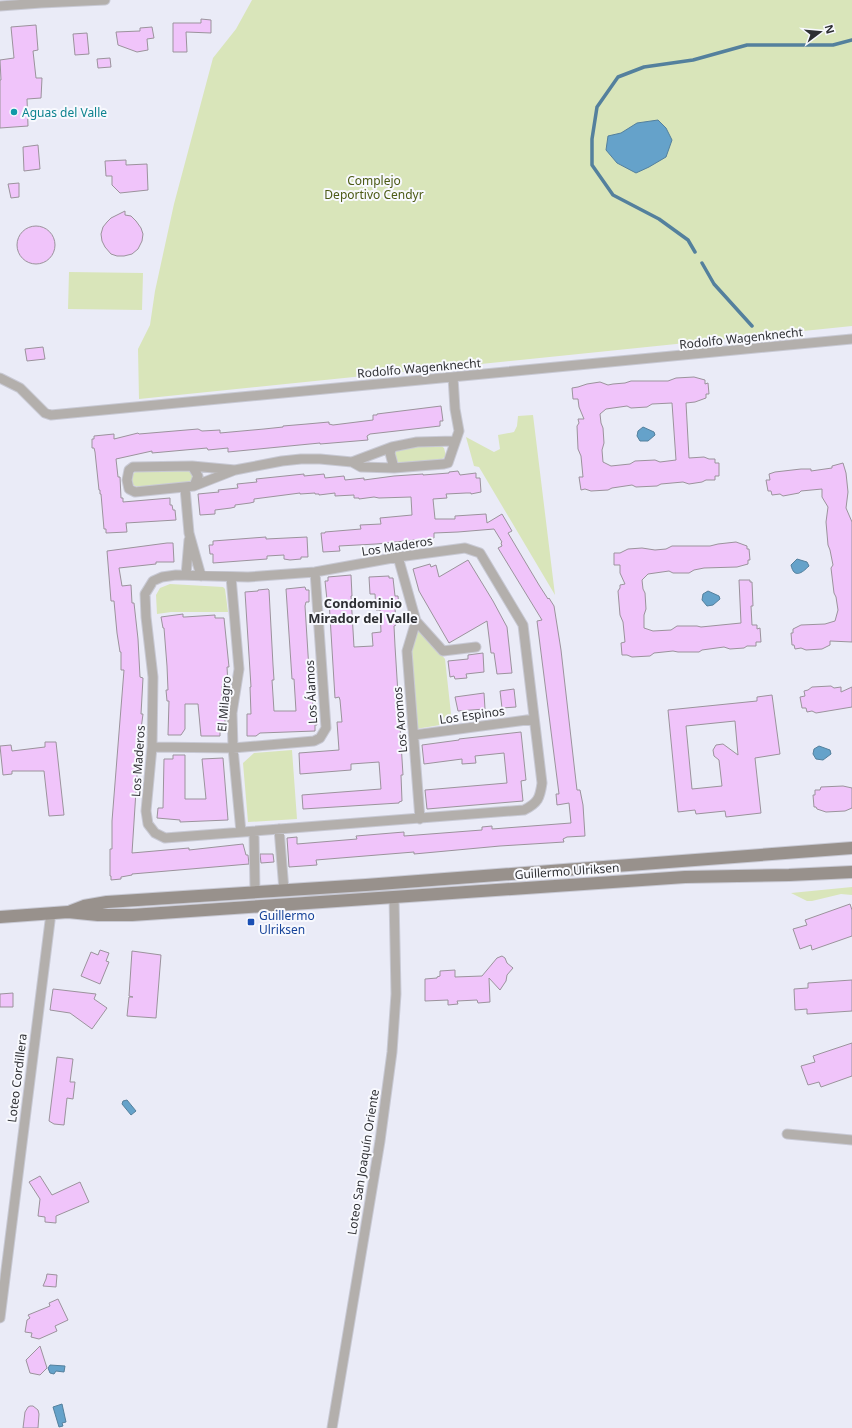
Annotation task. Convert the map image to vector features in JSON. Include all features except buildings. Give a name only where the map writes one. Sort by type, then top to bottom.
[{"type":"main road","name":"Guillermo Ulriksen","points":[[68,912],[89,905],[107,902],[549,872],[852,848]]},
{"type":"main road","name":"Guillermo Ulriksen","points":[[0,917],[68,912],[115,916],[685,877],[852,872]]},
{"type":"street","points":[[0,6],[105,0]]},
{"type":"street","name":"Rodolfo Wagenknecht","points":[[0,378],[20,388],[45,413],[51,414],[852,339]]},
{"type":"street","points":[[235,470],[192,466],[132,467],[128,470],[127,474],[129,489],[135,492],[190,487],[235,470],[282,460],[320,459],[352,462],[361,467],[394,468],[448,463],[459,431],[455,409],[453,377]]},
{"type":"street","points":[[352,462],[392,447],[417,442],[455,441]]},
{"type":"street","points":[[392,447],[390,453],[394,468]]},
{"type":"street","points":[[186,575],[190,487],[198,476],[192,466]]},
{"type":"street","points":[[189,533],[201,576]]},
{"type":"street","name":"Los Maderos","points":[[465,548],[480,553],[522,625],[542,783],[540,796],[534,806],[524,810],[254,832],[165,838],[155,833],[148,824],[146,811],[152,747],[153,677],[146,617],[145,594],[153,581],[162,577],[176,575],[201,576],[248,577],[315,572],[398,557],[465,548]]},
{"type":"street","points":[[398,557],[416,621],[443,652],[476,648]]},
{"type":"street","name":"Los Álamos","points":[[152,747],[233,748],[314,741],[320,738],[326,728],[315,572]]},
{"type":"street","name":"El Milagro","points":[[231,577],[239,669],[232,713],[233,748],[240,832]]},
{"type":"street","name":"Los Aromos","points":[[416,621],[407,651],[420,819]]},
{"type":"street","name":"Los Espinos","points":[[414,735],[534,719]]},
{"type":"street","points":[[279,829],[284,890]]},
{"type":"street","points":[[254,832],[255,892]]},
{"type":"street","name":"Loteo San Joaquín Oriente","points":[[332,1428],[380,1141],[391,1059],[396,994],[394,897]]},
{"type":"street","name":"Loteo Cordillera","points":[[0,1318],[51,913]]},
{"type":"street","points":[[786,1134],[852,1140]]},
{"type":"green space","name":"Complejo Deportivo Cendyr","points":[[252,0],[852,0],[852,326],[139,399],[138,349],[150,325],[155,291],[174,204],[213,58],[236,29]]},
{"type":"green space","points":[[69,272],[143,273],[142,310],[68,309]]},
{"type":"green space","points":[[533,415],[555,595],[479,467],[474,466],[466,437],[494,452],[500,449],[498,435],[514,432],[517,426],[518,416]]},
{"type":"green space","points":[[420,444],[440,445],[444,448],[446,456],[442,459],[404,464],[397,462],[394,455],[397,449]]},
{"type":"green space","points":[[187,466],[195,477],[190,483],[141,488],[133,485],[131,476],[139,469]]},
{"type":"green space","points":[[170,584],[223,587],[225,589],[228,612],[171,612],[157,614],[156,595],[160,588]]},
{"type":"green space","points":[[419,629],[445,659],[452,723],[416,729],[411,650]]},
{"type":"green space","points":[[292,750],[297,819],[248,822],[243,763],[254,753]]},
{"type":"green space","points":[[852,887],[852,895],[841,894],[812,901],[807,901],[791,893]]},
{"type":"water","points":[[658,120],[666,128],[672,140],[666,157],[649,167],[636,173],[617,163],[606,150],[608,136],[621,133],[637,123]]},
{"type":"water","points":[[643,427],[654,432],[655,435],[648,441],[640,441],[637,436],[638,431]]},
{"type":"water","points":[[797,559],[807,562],[809,566],[804,571],[796,573],[792,569],[791,565]]},
{"type":"water","points":[[708,591],[719,596],[720,599],[713,605],[707,606],[702,600],[703,594]]},
{"type":"water","points":[[819,746],[830,750],[831,754],[823,760],[816,759],[813,754],[814,749]]},
{"type":"water","points":[[127,1100],[136,1111],[131,1115],[122,1104],[123,1101]]},
{"type":"water","points":[[50,1365],[65,1366],[64,1372],[56,1371],[54,1374],[50,1373],[48,1368]]},
{"type":"water","points":[[62,1404],[66,1422],[62,1423],[63,1426],[59,1427],[53,1407]]},
{"type":"waterway","points":[[695,252],[688,240],[659,219],[613,195],[592,165],[592,139],[597,107],[618,77],[644,67],[693,60],[747,45],[833,45],[852,40]]},
{"type":"waterway","points":[[702,263],[714,284],[752,326]]},
{"type":"place","name":"Aguas del Valle","points":[[14,112]]},
{"type":"place","name":"Guillermo Ulriksen","points":[[251,922]]},
{"type":"district","name":"Condominio Mirador del Valle","points":[[363,610]]}]
